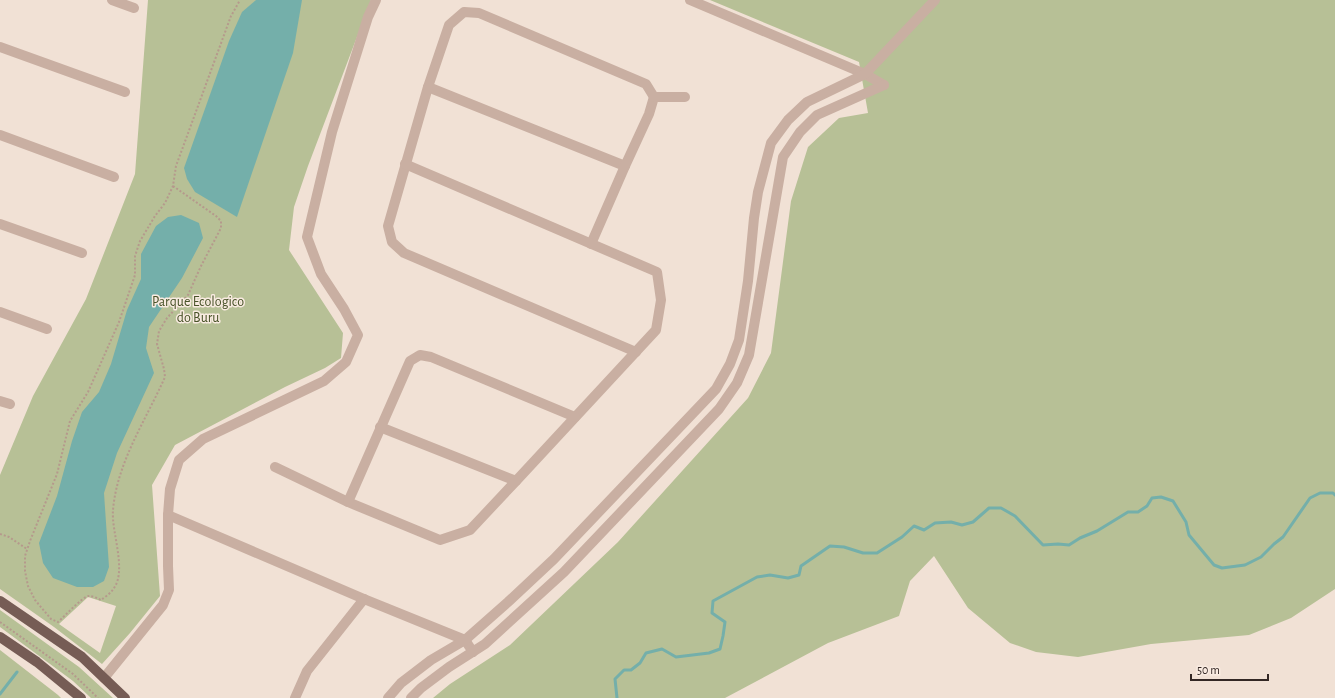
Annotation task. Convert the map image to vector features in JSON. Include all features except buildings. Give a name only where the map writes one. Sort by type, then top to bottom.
[{"type":"main road","points":[[0,601],[82,657],[125,698]]},
{"type":"main road","points":[[0,637],[37,662],[81,698]]},
{"type":"street","points":[[112,0],[134,8]]},
{"type":"street","points":[[104,678],[163,606],[170,590],[168,566],[168,515],[170,489],[179,460],[203,440],[324,381],[346,362],[358,335],[344,309],[321,274],[307,237],[332,132],[368,17],[376,0]]},
{"type":"street","points":[[411,698],[449,667],[485,644],[564,572],[718,409],[737,383],[749,355],[783,157],[800,132],[817,115],[884,85],[865,74],[690,0]]},
{"type":"street","points":[[388,698],[401,683],[431,660],[466,640],[554,559],[716,389],[730,364],[738,340],[748,281],[758,192],[771,143],[788,120],[807,102],[865,74],[935,0]]},
{"type":"street","points":[[591,244],[649,114],[654,97],[646,84],[479,13],[464,12],[449,25],[428,87],[388,226],[392,242],[404,253],[636,352]]},
{"type":"street","points":[[0,47],[125,92]]},
{"type":"street","points":[[428,87],[625,166]]},
{"type":"street","points":[[654,97],[685,97]]},
{"type":"street","points":[[0,135],[114,177]]},
{"type":"street","points":[[275,467],[348,502],[440,540],[470,530],[656,330],[661,300],[657,272],[405,164]]},
{"type":"street","points":[[0,224],[82,253]]},
{"type":"street","points":[[0,312],[47,329]]},
{"type":"street","points":[[348,502],[410,361],[420,355],[431,357],[575,417]]},
{"type":"street","points":[[380,427],[516,481]]},
{"type":"street","points":[[168,515],[364,599],[466,640],[473,652]]},
{"type":"street","points":[[296,698],[307,671],[364,599]]},
{"type":"path","points":[[172,186],[216,216],[221,221],[222,228],[201,266],[188,295],[167,318],[159,331],[156,344],[162,360],[165,376],[127,458],[118,481],[115,497],[113,512],[120,571],[118,581],[114,589],[101,600],[89,596],[82,598],[71,611],[58,622],[51,619],[35,600],[28,586],[25,571],[25,556],[27,549],[57,474],[70,421],[88,392],[119,322],[134,275],[135,256],[140,241],[155,216],[165,203],[172,186],[176,166],[225,31],[240,0]]},
{"type":"path","points":[[0,534],[9,537],[27,549]]},
{"type":"path","points":[[0,622],[73,674],[98,698]]},
{"type":"green space","name":"Parque Ecologico do Buru","points":[[148,0],[371,0],[294,207],[289,250],[343,333],[341,358],[325,368],[285,387],[175,445],[152,485],[160,596],[102,664],[54,627],[0,589],[0,475],[33,396],[86,299],[135,174]],"holes":[[[88,597],[116,606],[100,653],[59,624]]]},
{"type":"green space","points":[[710,0],[1335,0],[1335,589],[1291,618],[1249,635],[1151,644],[1078,657],[1036,652],[1010,643],[968,608],[934,556],[910,581],[899,616],[828,643],[725,698],[433,698],[450,684],[510,645],[618,542],[748,398],[771,353],[791,201],[808,147],[839,118],[868,113],[859,62]]},
{"type":"green space","points":[[0,610],[79,667],[113,698],[91,698],[73,681],[0,627]]},
{"type":"green space","points":[[0,650],[58,695],[61,698],[0,698]]},
{"type":"water","points":[[256,0],[302,0],[293,53],[237,217],[195,192],[187,179],[184,168],[229,41],[242,12]]},
{"type":"water","points":[[181,215],[199,223],[203,238],[182,278],[149,327],[146,348],[154,373],[117,453],[104,493],[109,567],[104,581],[93,587],[77,587],[53,578],[43,563],[39,543],[57,496],[72,441],[82,412],[99,392],[111,364],[127,310],[141,279],[141,254],[156,226],[168,217]]},
{"type":"waterway","points":[[617,698],[615,679],[624,670],[631,670],[640,663],[646,653],[662,649],[676,657],[709,653],[720,649],[725,622],[712,613],[713,601],[757,577],[770,575],[788,578],[799,575],[801,566],[830,546],[844,547],[863,553],[877,553],[902,537],[914,526],[924,530],[935,523],[951,522],[962,525],[973,522],[989,508],[1001,508],[1015,516],[1043,545],[1069,545],[1080,538],[1097,531],[1128,512],[1138,512],[1147,506],[1152,498],[1161,497],[1173,501],[1186,522],[1189,535],[1214,565],[1222,568],[1245,565],[1261,557],[1283,537],[1310,498],[1320,493],[1333,493],[1335,495]]},
{"type":"waterway","points":[[0,694],[17,672]]}]
